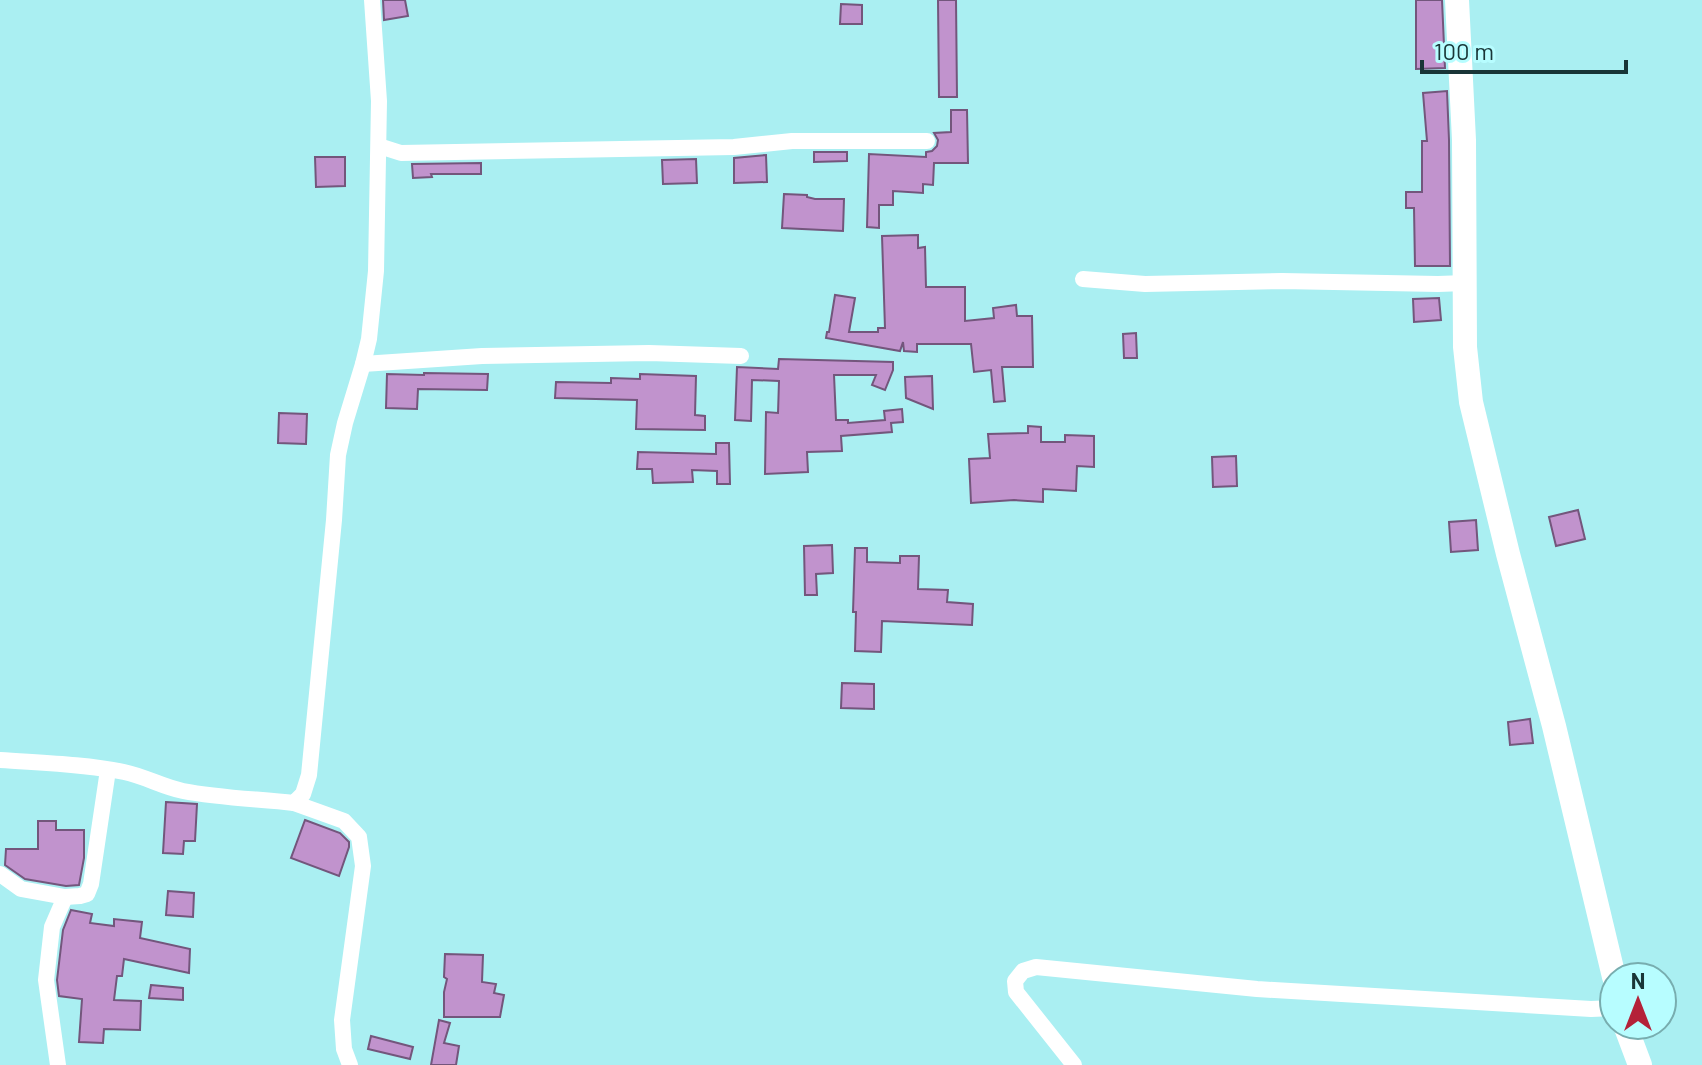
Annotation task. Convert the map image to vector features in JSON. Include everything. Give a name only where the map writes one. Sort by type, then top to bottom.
[{"type":"main road","points":[[1457,0],[1464,140],[1465,347],[1471,402],[1558,741],[1610,961]]},
{"type":"main road","points":[[1631,1041],[1640,1065]]},
{"type":"street","points":[[294,803],[303,794],[309,775],[338,455],[369,339],[376,271],[379,101],[372,0]]},
{"type":"street","points":[[379,146],[401,153],[734,147],[792,141],[927,141]]},
{"type":"street","points":[[1083,279],[1145,284],[1282,281],[1465,283]]},
{"type":"street","points":[[363,364],[497,356],[649,353],[741,356]]},
{"type":"street","points":[[0,760],[108,770],[144,777],[181,791],[294,803],[344,821],[359,837],[363,866],[342,1020],[344,1049],[350,1065]]},
{"type":"street","points":[[0,874],[21,889],[65,897],[87,894],[108,770]]},
{"type":"street","points":[[58,1065],[46,980],[52,927],[65,897]]},
{"type":"street","points":[[1074,1065],[1016,992],[1015,981],[1023,971],[1036,967],[1257,989],[1598,1009]]},
{"type":"building","points":[[383,0],[405,0],[408,16],[384,20]]},
{"type":"building","points":[[938,0],[956,0],[957,97],[939,97]]},
{"type":"building","points":[[1416,0],[1442,0],[1445,68],[1416,69]]},
{"type":"building","points":[[841,4],[862,5],[862,24],[840,24]]},
{"type":"building","points":[[1447,91],[1450,266],[1415,266],[1414,208],[1406,208],[1406,192],[1422,192],[1422,141],[1427,141],[1423,93]]},
{"type":"building","points":[[951,110],[967,110],[968,163],[934,163],[933,185],[923,184],[923,193],[893,191],[893,205],[879,205],[879,228],[867,227],[869,154],[926,157],[926,152],[937,146],[934,133],[951,132]]},
{"type":"building","points":[[814,152],[847,152],[847,161],[814,162]]},
{"type":"building","points":[[766,155],[767,182],[734,183],[734,158]]},
{"type":"building","points":[[315,157],[345,157],[345,186],[316,187]]},
{"type":"building","points":[[696,159],[697,183],[663,184],[662,160]]},
{"type":"building","points":[[481,163],[481,174],[431,174],[432,177],[413,178],[412,164]]},
{"type":"building","points":[[784,194],[807,195],[815,199],[844,199],[843,231],[782,228]]},
{"type":"building","points":[[918,235],[918,248],[925,247],[926,287],[965,287],[965,321],[994,318],[993,308],[1016,305],[1017,316],[1032,316],[1033,367],[1002,367],[1005,401],[994,402],[991,370],[974,372],[971,344],[917,344],[917,352],[904,351],[903,342],[900,351],[826,338],[835,295],[855,298],[849,332],[878,332],[878,328],[885,328],[882,236]]},
{"type":"building","points":[[1439,298],[1441,320],[1414,322],[1413,299]]},
{"type":"building","points":[[1136,333],[1137,358],[1124,358],[1123,334]]},
{"type":"building","points":[[779,359],[893,362],[885,390],[872,385],[876,375],[834,375],[836,420],[848,420],[848,423],[885,420],[884,411],[902,409],[903,422],[891,423],[892,432],[841,436],[842,451],[807,452],[808,472],[765,474],[766,412],[778,413],[779,381],[752,380],[751,421],[735,420],[737,367],[778,369]]},
{"type":"building","points":[[387,374],[488,374],[487,390],[418,389],[417,409],[386,408]]},
{"type":"building","points":[[640,374],[696,376],[695,415],[705,416],[705,430],[636,429],[637,400],[555,398],[556,382],[611,383],[611,378],[640,379]]},
{"type":"building","points":[[932,376],[933,409],[906,398],[905,377]]},
{"type":"building","points":[[279,413],[307,414],[306,444],[278,443]]},
{"type":"building","points":[[1028,426],[1041,427],[1041,442],[1065,442],[1065,435],[1094,436],[1094,467],[1077,466],[1076,491],[1043,489],[1043,502],[1014,500],[971,503],[969,459],[990,458],[988,434],[1028,433]]},
{"type":"building","points":[[716,443],[729,443],[730,484],[717,484],[717,471],[692,470],[693,482],[653,483],[652,469],[637,469],[638,452],[716,454]]},
{"type":"building","points":[[1236,456],[1237,486],[1213,487],[1212,457]]},
{"type":"building","points":[[1578,510],[1585,539],[1556,546],[1549,517]]},
{"type":"building","points":[[1476,520],[1478,550],[1451,552],[1449,522]]},
{"type":"building","points":[[832,545],[833,573],[816,574],[817,595],[805,595],[804,546]]},
{"type":"building","points":[[855,548],[867,548],[867,562],[900,563],[900,556],[919,556],[918,589],[948,590],[947,602],[973,604],[972,625],[882,621],[881,652],[855,651]]},
{"type":"building","points":[[842,683],[874,684],[874,709],[841,708]]},
{"type":"building","points":[[1530,719],[1533,743],[1510,745],[1508,722]]},
{"type":"building","points":[[166,802],[197,804],[195,841],[184,841],[183,854],[163,853]]},
{"type":"building","points":[[305,820],[340,833],[349,842],[339,876],[291,858]]},
{"type":"building","points":[[38,821],[56,821],[56,830],[84,830],[84,858],[79,885],[66,886],[25,879],[5,865],[6,849],[38,849]]},
{"type":"building","points":[[168,891],[194,893],[193,917],[166,915]]},
{"type":"building","points":[[71,910],[92,914],[90,923],[114,926],[114,919],[142,922],[140,938],[190,949],[189,973],[124,959],[122,976],[117,976],[114,1000],[141,1001],[140,1030],[104,1029],[103,1043],[79,1042],[82,999],[59,996],[57,980],[63,930]]},
{"type":"building","points":[[445,954],[483,955],[482,982],[496,984],[494,993],[504,995],[500,1017],[444,1017]]},
{"type":"building","points":[[151,985],[183,988],[183,1000],[149,998]]},
{"type":"building","points":[[439,1020],[450,1023],[444,1043],[459,1046],[456,1065],[431,1065]]},
{"type":"building","points":[[371,1036],[413,1047],[410,1059],[368,1049]]}]
